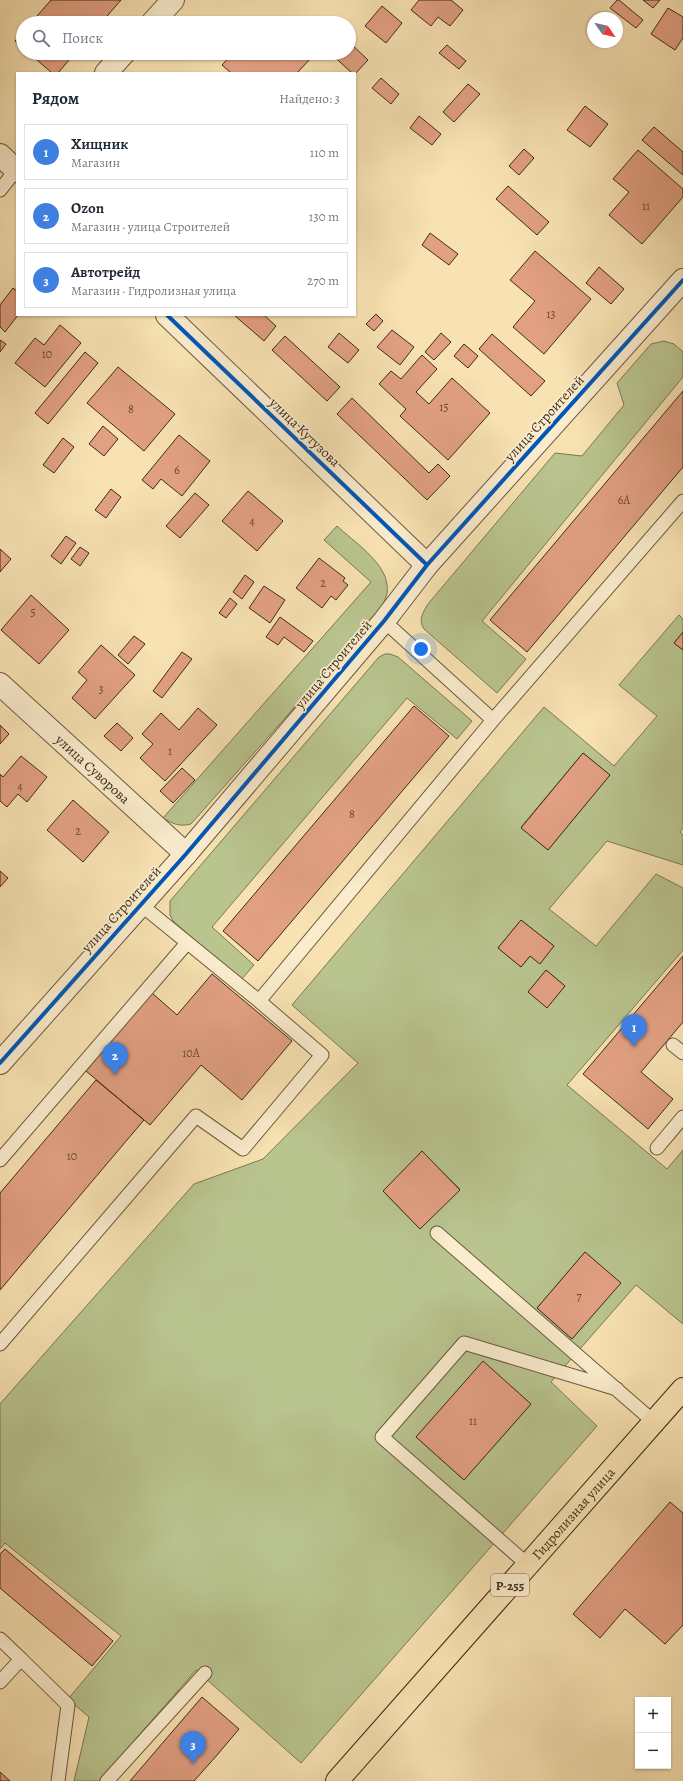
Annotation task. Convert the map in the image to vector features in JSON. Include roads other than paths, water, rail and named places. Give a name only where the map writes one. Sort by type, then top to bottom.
[{"type":"highway","name":"Гидролизная улица","points":[[337,1781],[683,1389]]},
{"type":"street","points":[[159,16],[174,0]]},
{"type":"street","points":[[107,72],[118,60]]},
{"type":"street","points":[[0,155],[16,169]]},
{"type":"street","name":"улица Строителей","points":[[0,1063],[186,854],[384,621],[427,565],[680,288]]},
{"type":"street","name":"улица Кутузова","points":[[168,316],[427,565]]},
{"type":"street","name":"улица Суворова","points":[[0,684],[186,854]]},
{"type":"lane","points":[[0,190],[16,171]]},
{"type":"lane","points":[[259,1001],[494,720],[683,501]]},
{"type":"lane","points":[[384,621],[494,720]]},
{"type":"lane","points":[[0,1344],[196,1116],[242,1149],[322,1055],[259,1001],[140,904]]},
{"type":"lane","points":[[0,1160],[187,943]]},
{"type":"lane","points":[[657,1148],[683,1117]]},
{"type":"lane","points":[[437,1233],[654,1422]]},
{"type":"lane","points":[[528,1565],[382,1437],[464,1343],[617,1389]]},
{"type":"lane","points":[[0,1639],[68,1705],[58,1781]]},
{"type":"lane","points":[[0,1682],[21,1659]]},
{"type":"lane","points":[[106,1781],[204,1673]]},
{"type":"place","name":"Хищник","points":[[634,1047]]},
{"type":"place","name":"Ozon","points":[[115,1075]]},
{"type":"place","name":"Автотрейд","points":[[193,1764]]}]
